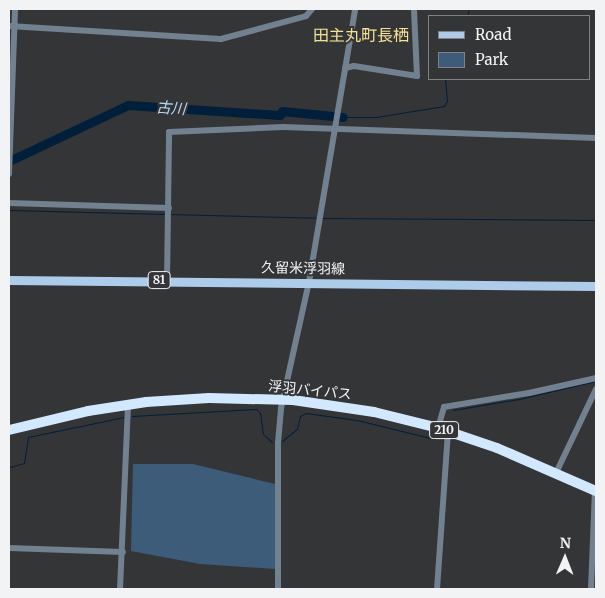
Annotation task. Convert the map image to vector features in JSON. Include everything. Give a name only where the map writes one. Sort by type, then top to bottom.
[{"type":"highway","name":"浮羽バイパス","points":[[9,430],[128,404],[209,398],[282,400],[345,406],[448,431],[556,472],[596,491]]},
{"type":"main road","name":"久留米浮羽線","points":[[9,280],[167,280],[596,286]]},
{"type":"street","points":[[9,174],[11,26],[15,9]]},
{"type":"street","points":[[11,26],[221,39],[306,16],[312,9]]},
{"type":"street","points":[[278,589],[278,443],[282,400],[309,282],[355,9]]},
{"type":"street","points":[[345,68],[354,66],[418,76],[414,9]]},
{"type":"street","points":[[167,280],[169,132],[283,127],[596,138]]},
{"type":"street","points":[[9,203],[169,208]]},
{"type":"street","points":[[438,428],[444,406],[529,393],[596,378]]},
{"type":"street","points":[[556,472],[596,389]]},
{"type":"street","points":[[120,589],[128,404]]},
{"type":"street","points":[[437,589],[448,431]]},
{"type":"street","points":[[591,589],[596,491]]},
{"type":"street","points":[[9,548],[123,552]]},
{"type":"green space","points":[[133,464],[193,464],[275,484],[275,569],[200,564],[131,551]]},
{"type":"waterway","points":[[467,15],[469,9]]},
{"type":"waterway","points":[[343,117],[376,117],[444,106],[447,101],[445,80]]},
{"type":"waterway","name":"古川","points":[[9,161],[128,105],[280,115],[282,111],[343,117]]},
{"type":"waterway","points":[[9,210],[166,214]]},
{"type":"waterway","points":[[170,214],[318,218]]},
{"type":"waterway","points":[[322,218],[596,220]]},
{"type":"waterway","points":[[453,410],[519,399],[596,381]]},
{"type":"waterway","points":[[132,416],[256,409],[260,413],[263,434],[272,442]]},
{"type":"waterway","points":[[282,441],[297,429],[300,416],[306,413],[357,420],[435,439]]},
{"type":"waterway","points":[[10,467],[24,463],[28,437],[124,417]]},
{"type":"district","name":"田主丸町長栖","points":[[361,35]]}]
